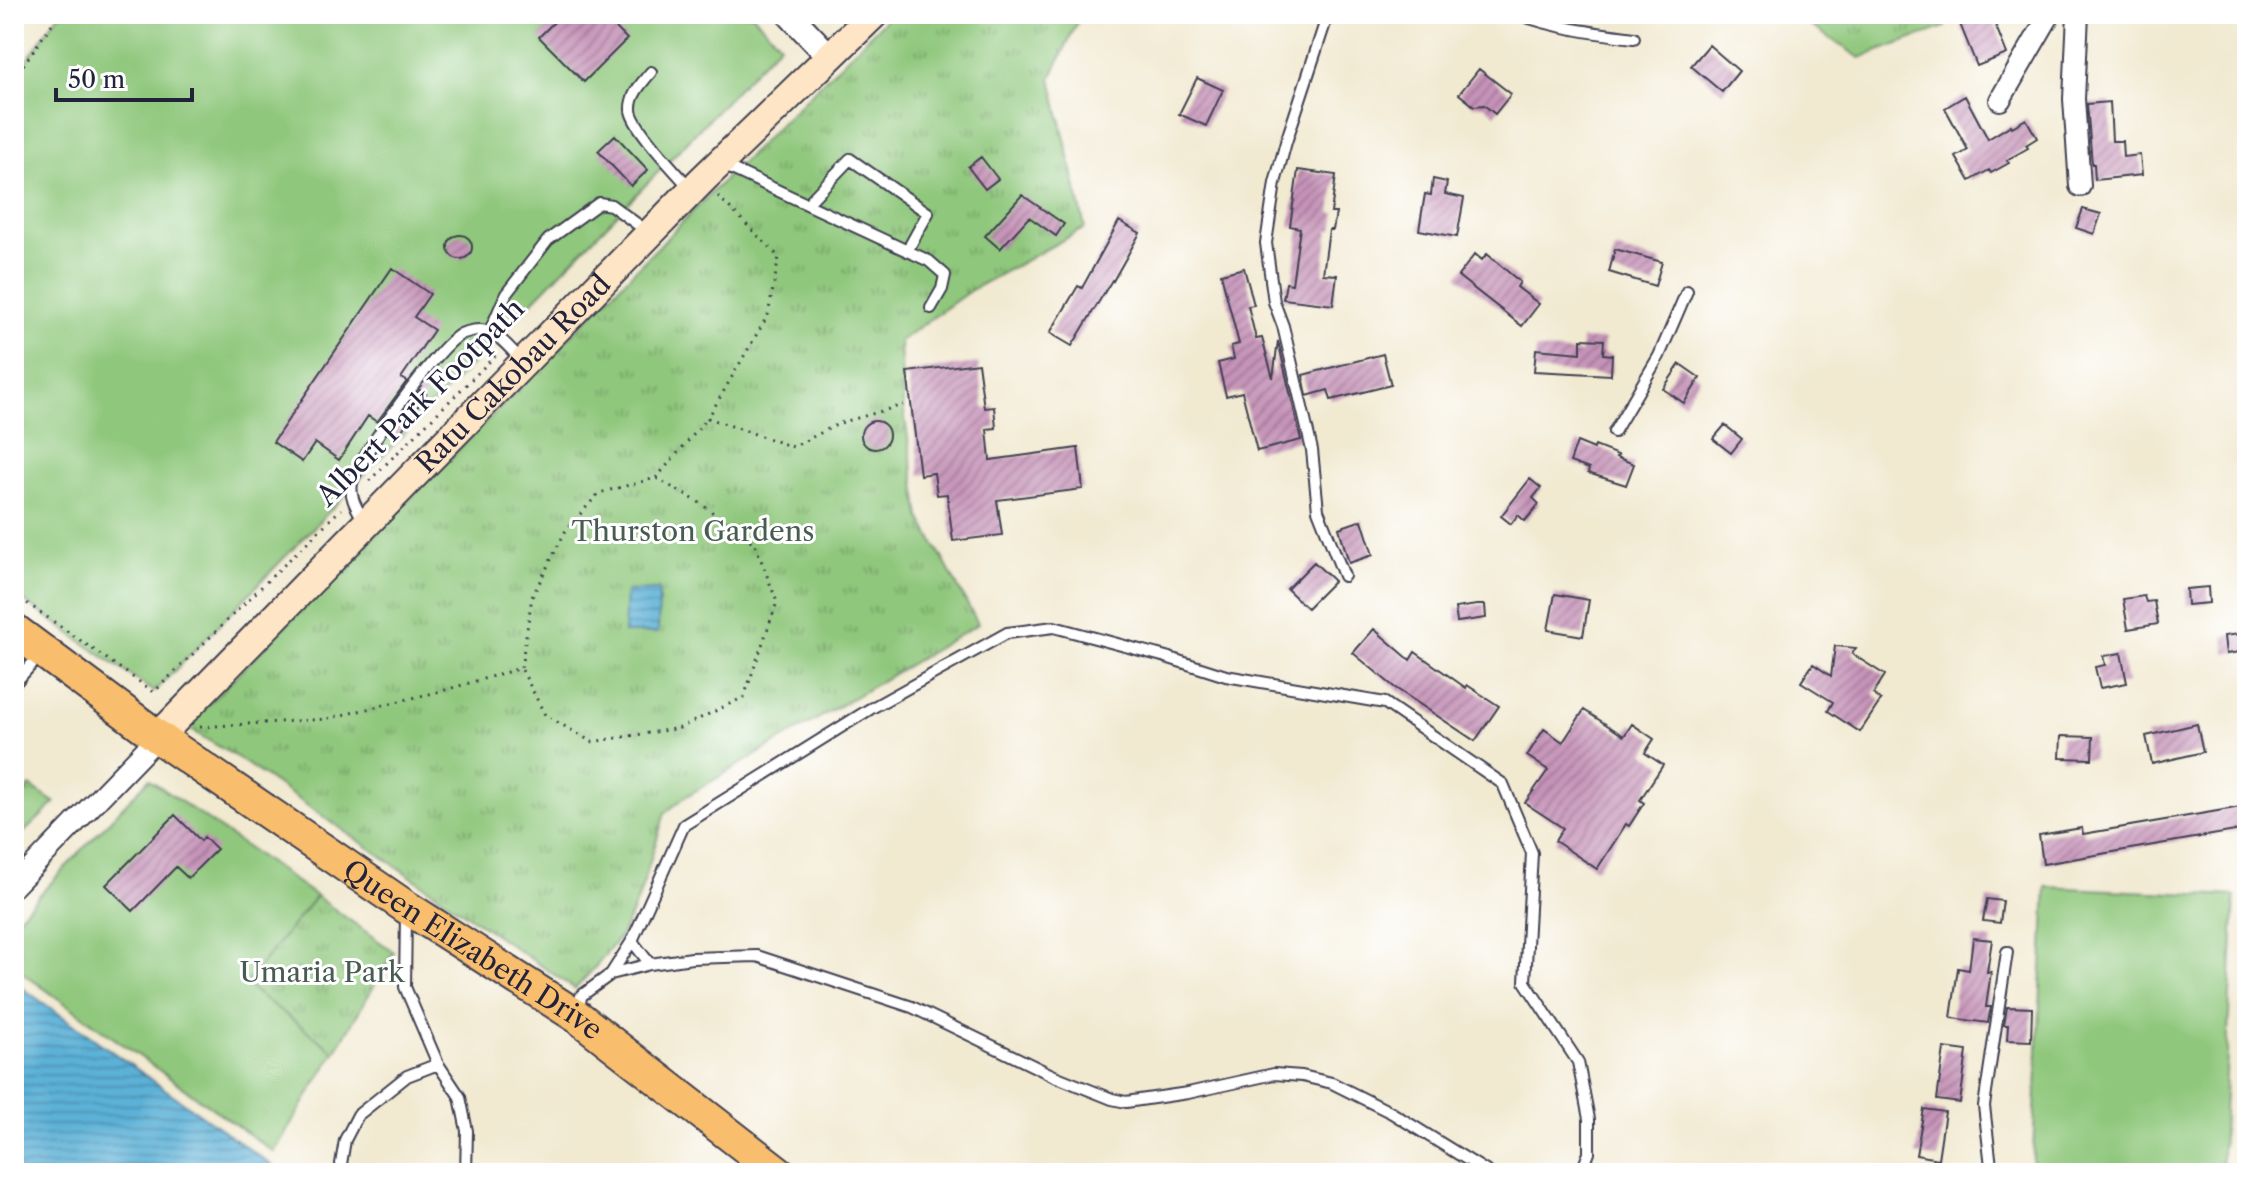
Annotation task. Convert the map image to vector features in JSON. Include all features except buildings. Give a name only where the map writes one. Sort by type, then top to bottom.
[{"type":"main road","name":"Ratu Cakobau Road","points":[[158,737],[366,525],[515,354],[650,234],[874,14]]},
{"type":"main road","name":"Queen Elizabeth Drive","points":[[14,630],[158,737],[406,907],[578,1017],[779,1173]]},
{"type":"street","points":[[789,14],[830,57]]},
{"type":"street","points":[[2000,100],[2050,14]]},
{"type":"street","points":[[2078,14],[2074,99],[2080,186]]},
{"type":"street","points":[[14,886],[158,737]]},
{"type":"lane","points":[[1328,14],[1286,142],[1275,183],[1266,243],[1274,302],[1283,326],[1312,450],[1318,510],[1344,576]]},
{"type":"lane","points":[[1518,14],[1535,21],[1634,38]]},
{"type":"lane","points":[[651,72],[633,94],[630,111],[637,126],[705,178],[807,204],[929,261],[945,275],[942,289],[931,308]]},
{"type":"lane","points":[[807,204],[850,159],[928,213],[907,251]]},
{"type":"lane","points":[[490,331],[506,294],[548,240],[599,203],[611,205],[650,234]]},
{"type":"lane","points":[[1614,432],[1659,356],[1687,291]]},
{"type":"lane","points":[[366,525],[352,498],[352,484],[359,466],[430,364],[461,334],[481,330],[490,331],[515,354]]},
{"type":"lane","points":[[578,1017],[581,996],[611,974],[632,941],[684,825],[870,709],[1007,633],[1054,627],[1226,676],[1385,703],[1503,784],[1532,853],[1525,982],[1578,1062],[1589,1119],[1589,1153],[1581,1173]]},
{"type":"lane","points":[[14,684],[43,651]]},
{"type":"lane","points":[[406,907],[405,987],[438,1064],[460,1097],[467,1131],[466,1173]]},
{"type":"lane","points":[[632,941],[650,964]]},
{"type":"lane","points":[[2001,1173],[1991,1166],[1984,1106],[2007,952]]},
{"type":"lane","points":[[611,974],[692,958],[757,956],[912,1007],[1052,1075],[1126,1102],[1188,1093],[1274,1074],[1302,1076],[1332,1083],[1392,1113],[1489,1173]]},
{"type":"lane","points":[[345,1173],[341,1164],[345,1140],[358,1115],[407,1076],[438,1064]]},
{"type":"path","points":[[14,78],[59,14]]},
{"type":"path","points":[[656,478],[700,503],[755,544],[777,602],[744,697],[680,728],[592,742],[545,715],[521,668],[532,597],[566,530],[599,493],[656,478],[708,418],[768,315],[779,257],[705,178]]},
{"type":"path","name":"Albert Park Footpath","points":[[14,594],[154,692],[352,498],[515,354]]},
{"type":"path","points":[[708,418],[793,447],[840,423],[903,405]]},
{"type":"path","points":[[202,727],[326,719],[521,668]]},
{"type":"green space","points":[[59,14],[752,14],[780,44],[154,692],[14,594],[14,78]]},
{"type":"green space","name":"Thurston Gardens","points":[[891,14],[1081,14],[1051,78],[1085,228],[971,290],[900,341],[903,405],[920,517],[978,624],[685,797],[665,813],[639,897],[622,934],[575,989],[238,758],[186,727]]},
{"type":"green space","points":[[1793,14],[1941,14],[1945,27],[1860,58]]},
{"type":"green space","points":[[149,779],[316,896],[245,984],[335,1052],[274,1152],[14,967],[14,922]]},
{"type":"green space","points":[[30,786],[55,803],[14,842],[14,808]]},
{"type":"green space","points":[[2046,887],[2235,896],[2221,1173],[2032,1173]]},
{"type":"green space","name":"Umaria Park","points":[[316,896],[394,952],[335,1052],[245,984]]},
{"type":"water","points":[[659,590],[658,633],[624,633],[626,591]]},
{"type":"water","points":[[14,982],[283,1173],[14,1173]]}]
